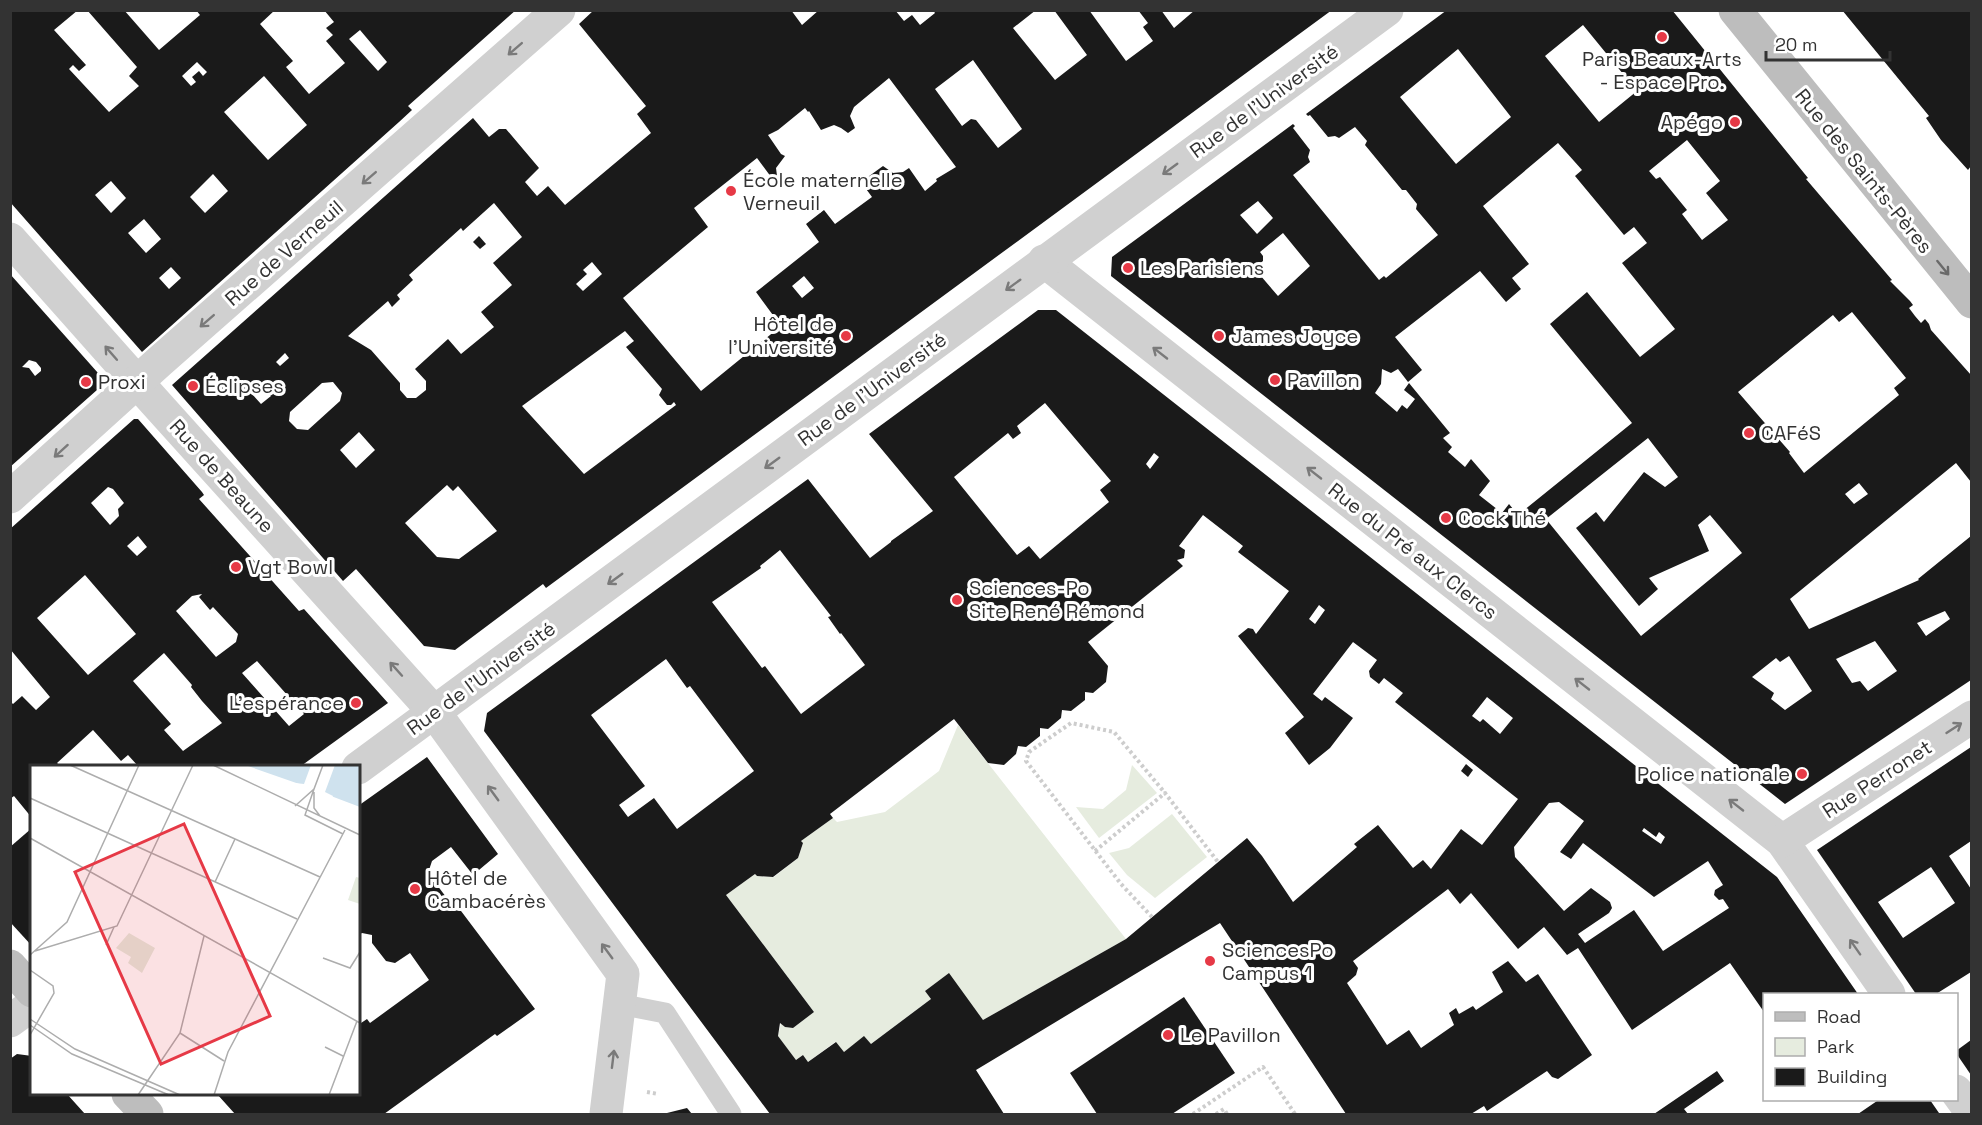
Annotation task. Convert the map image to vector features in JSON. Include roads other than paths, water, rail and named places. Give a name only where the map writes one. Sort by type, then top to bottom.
[{"type":"street","name":"Rue de Verneuil","points":[[10,497],[559,10]]},
{"type":"street","name":"Rue de l'Université","points":[[360,767],[1386,10]]},
{"type":"street","name":"Rue des Saints-Pères","points":[[1735,10],[1971,302]]},
{"type":"street","name":"Rue de Beaune","points":[[10,239],[435,713],[623,974],[606,1114]]},
{"type":"street","name":"Rue du Pré aux Clercs","points":[[1044,261],[1782,841],[1888,993]]},
{"type":"street","name":"Rue Perronet","points":[[1782,841],[1971,717]]},
{"type":"street","points":[[10,966],[30,989]]},
{"type":"street","points":[[10,1021],[30,1006]]},
{"type":"street","points":[[1958,1094],[1971,1113]]},
{"type":"street","points":[[129,1095],[147,1114]]},
{"type":"lane","points":[[619,1005],[665,1013],[731,1114]]},
{"type":"place","name":"Paris Beaux-Arts - Espace Pro.","points":[[1662,37]]},
{"type":"place","name":"Apégo","points":[[1735,122]]},
{"type":"place","name":"École maternelle Verneuil","points":[[731,191]]},
{"type":"place","name":"Les Parisiens","points":[[1128,268]]},
{"type":"place","name":"Hôtel de l'Université","points":[[846,336]]},
{"type":"place","name":"James Joyce","points":[[1219,336]]},
{"type":"place","name":"Pavillon","points":[[1275,380]]},
{"type":"place","name":"Proxi","points":[[86,382]]},
{"type":"place","name":"Éclipses","points":[[193,386]]},
{"type":"place","name":"CAFéS","points":[[1749,433]]},
{"type":"place","name":"Cock Thé","points":[[1446,518]]},
{"type":"place","name":"Vgt Bowl","points":[[236,567]]},
{"type":"place","name":"Sciences-Po Site René Rémond","points":[[957,600]]},
{"type":"place","name":"L'espérance","points":[[356,703]]},
{"type":"place","name":"Police nationale","points":[[1802,774]]},
{"type":"place","name":"Hôtel de Cambacérès","points":[[415,889]]},
{"type":"place","name":"SciencesPo Campus 1","points":[[1210,961]]},
{"type":"place","name":"Le Pavillon","points":[[1168,1035]]}]
